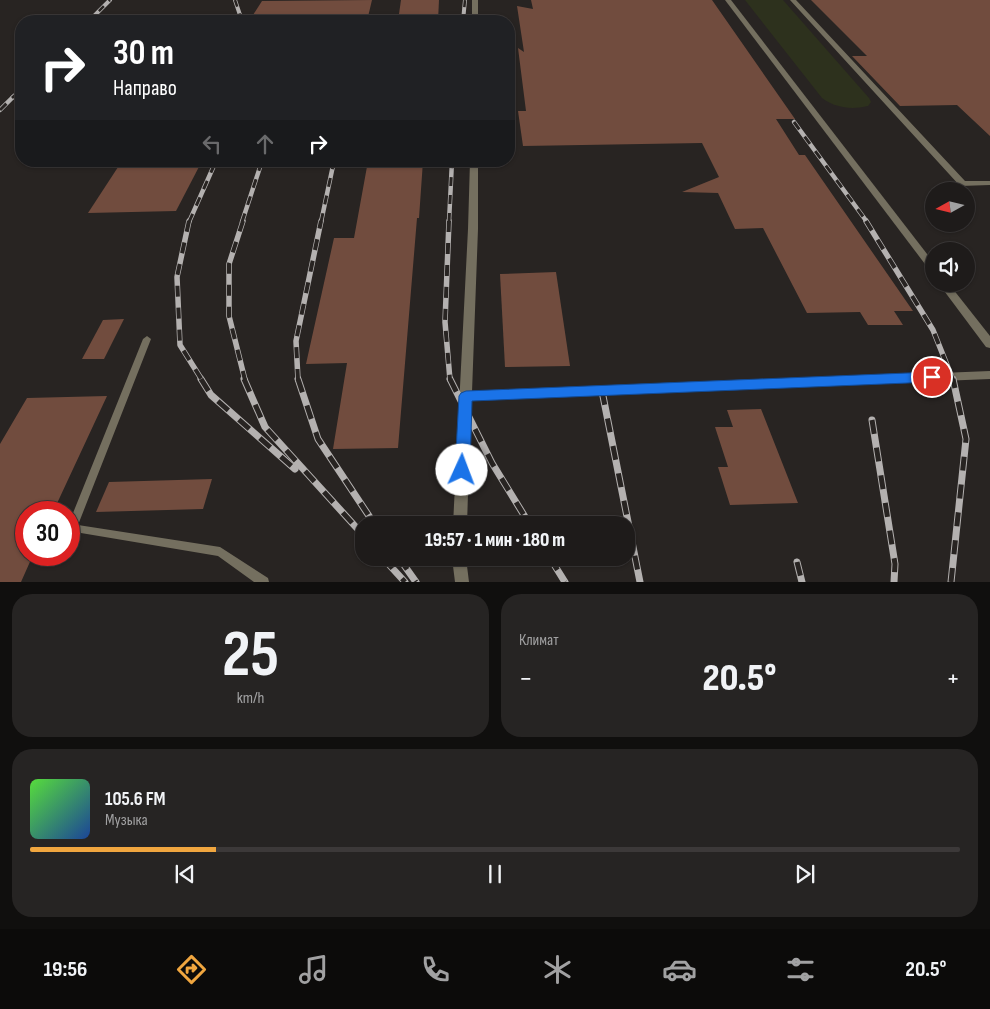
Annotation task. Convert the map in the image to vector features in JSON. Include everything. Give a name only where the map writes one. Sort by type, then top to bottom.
[{"type":"street","points":[[475,0],[475,15]]},
{"type":"street","points":[[728,0],[925,258]]},
{"type":"street","points":[[793,0],[963,184],[990,183]]},
{"type":"street","points":[[460,516],[474,167]]},
{"type":"street","points":[[950,292],[990,344]]},
{"type":"street","points":[[466,396],[990,375]]},
{"type":"street","points":[[460,566],[462,582]]},
{"type":"lane","points":[[147,339],[72,528],[220,552],[264,582]]},
{"type":"green space","points":[[745,0],[783,0],[869,98],[871,102],[868,106],[844,107],[822,98]]},
{"type":"building","points":[[372,0],[368,15],[253,15],[262,1]]},
{"type":"building","points":[[401,0],[439,0],[438,15],[399,15]]},
{"type":"building","points":[[531,0],[712,0],[795,119],[776,119],[799,155],[805,155],[913,311],[894,311],[903,325],[868,325],[860,312],[807,313],[763,228],[735,229],[718,193],[682,192],[719,177],[702,143],[523,146],[518,111],[526,111],[518,48],[524,52],[517,6],[533,9]]},
{"type":"building","points":[[811,0],[990,0],[990,136],[957,105],[900,106],[852,56],[867,56]]},
{"type":"building","points":[[118,167],[199,167],[176,211],[88,213]]},
{"type":"building","points":[[367,167],[423,167],[398,448],[333,449],[347,363],[306,364],[334,238],[354,238]]},
{"type":"building","points":[[556,272],[570,366],[505,367],[500,274]]},
{"type":"building","points":[[124,319],[104,359],[82,359],[103,320]]},
{"type":"building","points":[[107,396],[58,501],[15,501],[15,566],[28,566],[21,582],[0,582],[0,444],[27,398]]},
{"type":"building","points":[[761,409],[798,503],[730,505],[718,467],[728,467],[715,427],[733,427],[727,410]]},
{"type":"building","points":[[212,479],[203,509],[96,512],[109,482]]},
{"type":"railway","points":[[95,15],[110,0]]},
{"type":"railway","points":[[235,0],[240,15]]},
{"type":"railway","points":[[464,15],[465,0]]},
{"type":"railway","points":[[0,110],[15,95]]},
{"type":"railway","points":[[794,122],[867,222]]},
{"type":"railway","points":[[189,222],[213,167]]},
{"type":"railway","points":[[242,222],[260,167]]},
{"type":"railway","points":[[321,222],[333,167]]},
{"type":"railway","points":[[449,222],[452,167]]},
{"type":"railway","points":[[189,221],[177,277],[180,345],[202,380]]},
{"type":"railway","points":[[243,221],[229,264],[229,316],[245,380]]},
{"type":"railway","points":[[298,380],[296,341],[321,221]]},
{"type":"railway","points":[[449,221],[445,322],[450,380]]},
{"type":"railway","points":[[866,221],[933,330],[953,380]]},
{"type":"railway","points":[[201,379],[211,395],[295,469]]},
{"type":"railway","points":[[244,379],[265,427],[355,526]]},
{"type":"railway","points":[[298,379],[318,439],[369,516]]},
{"type":"railway","points":[[450,379],[492,463],[524,516]]},
{"type":"railway","points":[[951,582],[966,439],[953,379]]},
{"type":"railway","points":[[602,391],[640,582]]},
{"type":"railway","points":[[872,420],[895,564],[894,582]]},
{"type":"railway","points":[[797,562],[802,582]]},
{"type":"railway","points":[[390,566],[405,582]]},
{"type":"railway","points":[[405,566],[416,582]]},
{"type":"railway","points":[[555,566],[565,582]]},
{"type":"route","points":[[462,470],[466,396],[932,377]]}]
